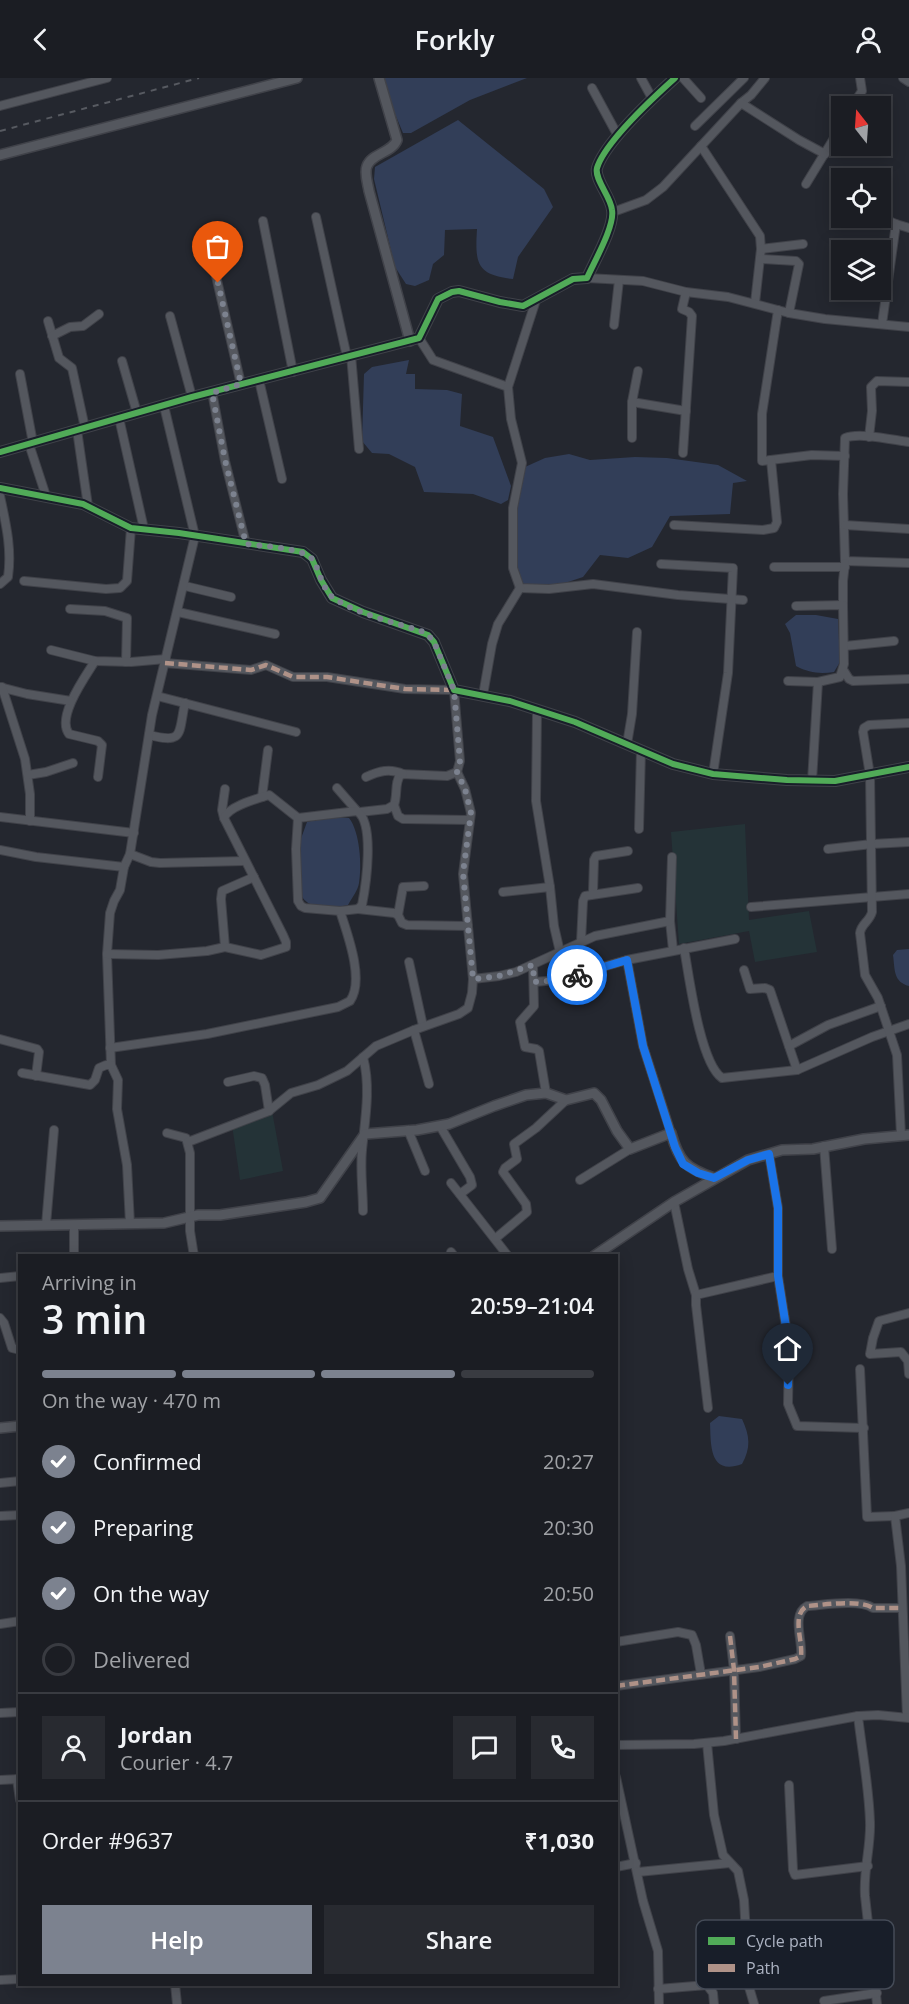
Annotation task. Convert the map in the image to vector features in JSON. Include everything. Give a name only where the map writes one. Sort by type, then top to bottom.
[{"type":"street","points":[[0,106],[107,78]]},
{"type":"street","points":[[0,155],[297,78]]},
{"type":"street","points":[[380,78],[397,140],[394,148],[370,161],[366,172],[372,203],[414,340],[433,360],[508,387]]},
{"type":"street","points":[[641,78],[652,98]]},
{"type":"street","points":[[587,278],[613,212],[605,190],[597,177],[596,169],[618,136],[652,98],[675,78]]},
{"type":"street","points":[[684,78],[701,98]]},
{"type":"street","points":[[613,212],[646,200],[663,187],[765,78]]},
{"type":"street","points":[[859,96],[862,91],[860,78]]},
{"type":"street","points":[[903,78],[909,82]]},
{"type":"street","points":[[695,126],[741,81],[751,95]]},
{"type":"street","points":[[592,88],[618,136]]},
{"type":"street","points":[[741,103],[825,154]]},
{"type":"street","points":[[806,184],[831,144]]},
{"type":"street","points":[[700,146],[759,232],[761,249],[755,303]]},
{"type":"street","points":[[316,217],[349,356],[359,449]]},
{"type":"street","points":[[262,221],[292,372]]},
{"type":"street","points":[[891,222],[909,228]]},
{"type":"street","points":[[882,324],[896,224]]},
{"type":"street","points":[[761,249],[803,244]]},
{"type":"street","points":[[760,258],[796,261],[799,264],[789,313]]},
{"type":"street","points":[[213,263],[241,384]]},
{"type":"street","points":[[0,452],[241,384],[414,340],[438,299],[459,291],[523,306],[573,279],[643,281],[686,292],[755,303],[789,313],[909,327]]},
{"type":"street","points":[[615,325],[619,280]]},
{"type":"street","points":[[683,453],[692,316],[682,309],[686,292]]},
{"type":"street","points":[[520,588],[513,568],[513,508],[522,463],[511,419],[508,387],[536,300]]},
{"type":"street","points":[[778,310],[762,414],[762,461],[813,455],[845,456]]},
{"type":"street","points":[[52,336],[70,327],[83,326],[99,314]]},
{"type":"street","points":[[170,315],[192,398]]},
{"type":"street","points":[[48,321],[59,358],[74,372],[88,506]]},
{"type":"street","points":[[122,361],[137,413]]},
{"type":"street","points":[[632,438],[632,402],[638,371]]},
{"type":"street","points":[[20,374],[31,443],[46,496]]},
{"type":"street","points":[[259,380],[282,479]]},
{"type":"street","points":[[869,437],[872,411],[871,387],[877,381],[909,382]]},
{"type":"street","points":[[212,393],[225,460],[246,544]]},
{"type":"street","points":[[632,402],[686,411]]},
{"type":"street","points":[[130,1224],[127,1165],[117,1108],[118,1080],[111,1065],[106,954],[110,913],[120,890],[124,867],[130,854],[149,735],[195,536],[164,406]]},
{"type":"street","points":[[119,418],[144,529]]},
{"type":"street","points":[[788,681],[818,682],[840,677],[844,671],[845,438],[869,437],[909,442]]},
{"type":"street","points":[[674,525],[763,530],[774,528],[777,522],[771,460]]},
{"type":"street","points":[[0,488],[69,500],[88,506],[131,528],[303,552],[312,559],[332,598],[363,612],[428,635],[434,642],[454,690],[460,761],[457,772],[469,803],[470,820],[463,873],[473,979],[471,1002],[465,1011],[376,1046],[346,1071],[291,1093],[269,1111],[188,1142]]},
{"type":"street","points":[[0,496],[8,529],[9,551],[8,577],[0,584]]},
{"type":"street","points":[[845,525],[909,529]]},
{"type":"street","points":[[24,581],[106,589],[120,588],[127,582],[131,528]]},
{"type":"street","points":[[774,567],[909,563]]},
{"type":"street","points":[[661,564],[733,568],[728,673],[713,774]]},
{"type":"street","points":[[520,588],[549,589],[593,584],[678,595],[743,600]]},
{"type":"street","points":[[184,586],[231,597]]},
{"type":"street","points":[[483,694],[498,624],[520,588]]},
{"type":"street","points":[[796,606],[843,605]]},
{"type":"street","points":[[70,609],[105,611],[127,618],[126,662]]},
{"type":"street","points":[[178,612],[275,634]]},
{"type":"street","points":[[627,744],[632,714],[637,632]]},
{"type":"street","points":[[845,646],[894,641]]},
{"type":"street","points":[[51,650],[95,662],[166,661],[251,670],[266,665],[293,678],[327,677],[405,689],[454,690],[483,694],[575,722],[673,764],[713,774],[835,781],[909,767]]},
{"type":"street","points":[[95,662],[71,701],[66,730],[71,735],[98,741],[102,745],[98,777]]},
{"type":"street","points":[[844,671],[853,681],[909,679]]},
{"type":"street","points":[[812,781],[818,682]]},
{"type":"street","points":[[1,687],[71,701]]},
{"type":"street","points":[[1,687],[25,759],[30,821]]},
{"type":"street","points":[[158,696],[296,732]]},
{"type":"street","points":[[149,735],[167,740],[176,737],[185,703]]},
{"type":"street","points":[[537,710],[536,801],[554,926],[560,952]]},
{"type":"street","points":[[597,1254],[674,1202],[748,1160],[782,1150],[905,1135],[899,1073],[890,1031],[876,992],[869,985],[865,975],[860,929],[871,916],[872,896],[870,775],[864,728],[869,725],[909,723]]},
{"type":"street","points":[[262,797],[268,750]]},
{"type":"street","points":[[639,830],[641,750]]},
{"type":"street","points":[[28,775],[73,763]]},
{"type":"street","points":[[366,777],[378,771],[394,770],[404,774],[447,776],[457,772]]},
{"type":"street","points":[[224,818],[227,812],[262,797],[271,796],[298,818],[387,809],[394,805],[397,797],[397,780],[404,774]]},
{"type":"street","points":[[337,788],[358,812],[367,831],[363,897],[358,909]]},
{"type":"street","points":[[106,954],[166,955],[225,947],[256,955],[286,947],[283,935],[224,818],[222,810],[225,789]]},
{"type":"street","points":[[394,805],[398,816],[403,819],[470,820]]},
{"type":"street","points":[[0,817],[134,833]]},
{"type":"street","points":[[298,818],[296,849],[298,901],[301,906],[340,911],[358,909],[398,915]]},
{"type":"street","points":[[828,849],[909,842]]},
{"type":"street","points":[[0,850],[36,857],[124,867]]},
{"type":"street","points":[[593,893],[595,857],[628,851]]},
{"type":"street","points":[[130,854],[151,862],[245,861]]},
{"type":"street","points":[[672,857],[670,921],[673,950]]},
{"type":"street","points":[[225,947],[222,891],[254,877]]},
{"type":"street","points":[[424,886],[403,888],[398,915],[402,923],[468,926]]},
{"type":"street","points":[[503,892],[550,887]]},
{"type":"street","points":[[581,942],[585,896],[638,888]]},
{"type":"street","points":[[751,907],[909,894]]},
{"type":"street","points":[[110,1048],[207,1034],[346,1004],[353,997],[354,958],[340,911]]},
{"type":"street","points":[[473,979],[499,976],[533,965],[581,942],[616,931],[670,921]]},
{"type":"street","points":[[534,982],[567,978],[627,960],[735,939]]},
{"type":"street","points":[[684,948],[700,1032],[717,1075],[722,1078],[797,1070],[909,1024]]},
{"type":"street","points":[[627,960],[643,1046],[683,1164],[698,1173],[714,1178]]},
{"type":"street","points":[[409,962],[423,1026]]},
{"type":"street","points":[[533,965],[534,1006],[520,1022],[520,1026],[525,1047],[539,1051],[546,1093]]},
{"type":"street","points":[[744,970],[750,989],[768,988],[770,990],[797,1070]]},
{"type":"street","points":[[789,1046],[828,1025],[881,1006]]},
{"type":"street","points":[[414,1030],[429,1084]]},
{"type":"street","points":[[0,1040],[37,1049],[39,1052],[36,1076]]},
{"type":"street","points":[[363,1057],[367,1086],[362,1159],[363,1211]]},
{"type":"street","points":[[22,1073],[90,1085],[95,1080],[99,1068],[111,1065]]},
{"type":"street","points":[[228,1082],[254,1076],[261,1078],[265,1085],[269,1111]]},
{"type":"street","points":[[0,1226],[164,1223],[198,1215],[220,1215],[306,1202],[320,1197],[365,1134],[440,1126],[526,1095],[546,1093],[566,1100]]},
{"type":"street","points":[[496,1238],[526,1212],[526,1204],[503,1172],[504,1168],[518,1159],[514,1144],[536,1128],[566,1100],[594,1093],[601,1100],[616,1131],[630,1149]]},
{"type":"street","points":[[440,1126],[472,1182],[470,1187],[460,1194]]},
{"type":"street","points":[[46,1225],[54,1130]]},
{"type":"street","points":[[408,1130],[425,1171]]},
{"type":"street","points":[[168,1133],[182,1136],[188,1142],[190,1218],[194,1254]]},
{"type":"street","points":[[580,1180],[630,1149],[671,1133]]},
{"type":"street","points":[[824,1146],[832,1249]]},
{"type":"street","points":[[769,1154],[778,1208],[778,1276],[789,1346],[788,1404],[797,1426],[864,1428]]},
{"type":"street","points":[[451,1183],[507,1254]]},
{"type":"street","points":[[674,1202],[696,1295],[708,1408]]},
{"type":"street","points":[[74,1225],[75,1254]]},
{"type":"street","points":[[0,1278],[18,1276]]},
{"type":"street","points":[[696,1295],[778,1276]]},
{"type":"street","points":[[909,1313],[879,1321],[870,1354],[901,1352],[908,1361],[909,1374]]},
{"type":"street","points":[[0,1318],[4,1323],[12,1348],[18,1350]]},
{"type":"street","points":[[860,1370],[867,1517],[909,1513]]},
{"type":"street","points":[[0,1428],[18,1426]]},
{"type":"street","points":[[0,1483],[18,1481]]},
{"type":"street","points":[[0,1516],[18,1515]]},
{"type":"street","points":[[618,1745],[706,1743],[858,1716],[908,1718],[902,1608],[905,1565],[895,1516]]},
{"type":"street","points":[[618,1686],[795,1659],[801,1656],[802,1648],[798,1615],[807,1606],[852,1604],[873,1608],[902,1608]]},
{"type":"street","points":[[0,1623],[18,1622]]},
{"type":"street","points":[[618,1642],[678,1632],[692,1635],[701,1674]]},
{"type":"street","points":[[730,1636],[734,1670],[736,1739]]},
{"type":"street","points":[[0,1713],[18,1712]]},
{"type":"street","points":[[858,1716],[870,1821],[868,1866],[864,1882],[868,1920]]},
{"type":"street","points":[[706,1743],[714,1815],[723,1855],[738,1871],[744,1900],[745,1920]]},
{"type":"street","points":[[0,1780],[18,1779]]},
{"type":"street","points":[[789,1785],[795,1875],[868,1866]]},
{"type":"street","points":[[618,1786],[643,1901],[658,1951],[659,2004]]},
{"type":"street","points":[[618,1867],[636,1863]]},
{"type":"street","points":[[638,1872],[730,1863]]},
{"type":"street","points":[[0,1980],[18,1979]]},
{"type":"street","points":[[175,1986],[177,2004]]},
{"type":"street","points":[[658,1989],[696,1986]]},
{"type":"street","points":[[710,1989],[713,1993],[714,2004]]},
{"type":"street","points":[[750,1989],[754,2004]]},
{"type":"street","points":[[877,1989],[878,2004]]},
{"type":"street","points":[[824,2001],[877,1994]]},
{"type":"shaded area","points":[[745,824],[749,920],[809,911],[817,952],[755,962],[749,931],[679,944],[671,832]]},
{"type":"shaded area","points":[[272,1111],[283,1171],[240,1180],[232,1125]]},
{"type":"water","points":[[380,78],[527,78],[470,100],[411,133],[403,133]]},
{"type":"water","points":[[458,120],[544,189],[553,207],[518,257],[513,279],[491,274],[480,265],[477,251],[477,229],[445,230],[444,255],[433,264],[429,280],[415,286],[406,284],[395,267],[374,179],[375,167]]},
{"type":"water","points":[[409,360],[406,374],[415,374],[415,389],[447,390],[462,394],[460,426],[493,437],[511,486],[508,500],[501,504],[473,494],[424,492],[415,467],[389,454],[372,453],[362,441],[364,374],[372,367]]},
{"type":"water","points":[[569,454],[590,460],[635,457],[667,458],[718,465],[747,481],[733,483],[730,514],[670,516],[652,547],[628,558],[600,555],[583,577],[562,584],[534,588],[519,584],[515,539],[516,510],[525,467],[545,458]]},
{"type":"water","points":[[796,615],[816,615],[838,619],[840,662],[834,672],[815,672],[796,666],[790,633],[785,624]]},
{"type":"water","points":[[326,817],[349,818],[353,824],[358,840],[360,876],[355,894],[348,905],[320,908],[308,903],[299,892],[299,844],[307,822]]},
{"type":"water","points":[[909,949],[909,986],[897,978],[893,955],[897,950]]},
{"type":"water","points":[[719,1416],[742,1419],[747,1431],[748,1442],[747,1453],[742,1464],[731,1467],[723,1466],[714,1456],[710,1423]]},
{"type":"railway","points":[[0,131],[199,78]]},
{"type":"marked path","points":[[165,663],[251,670],[266,665],[293,677],[327,677],[405,689],[454,690]]},
{"type":"marked path","points":[[618,1686],[759,1667],[795,1659],[801,1656],[799,1622],[802,1610],[807,1606],[850,1603],[873,1608],[902,1608]]},
{"type":"marked path","points":[[730,1636],[734,1670],[736,1739]]},
{"type":"cycle path","points":[[0,452],[192,397],[419,338],[438,299],[452,292],[459,291],[523,306],[573,279],[587,278],[607,234],[612,217],[611,205],[598,177],[597,168],[602,157],[620,133],[675,78]]},
{"type":"cycle path","points":[[0,488],[83,504],[131,528],[303,552],[312,559],[332,598],[363,612],[428,635],[434,642],[454,690],[510,701],[575,722],[673,764],[713,774],[835,781],[909,767]]},
{"type":"way so far","points":[[218,283],[241,384],[212,393],[225,460],[246,544],[303,552],[312,559],[332,598],[363,612],[421,631],[434,642],[454,690],[460,761],[457,772],[465,789],[471,813],[463,873],[473,979],[499,976],[533,965],[534,982],[577,975]]},
{"type":"route","points":[[577,975],[627,960],[643,1046],[652,1080],[683,1164],[698,1173],[714,1178],[748,1160],[769,1154],[778,1208],[778,1276],[789,1346],[788,1385]]}]
